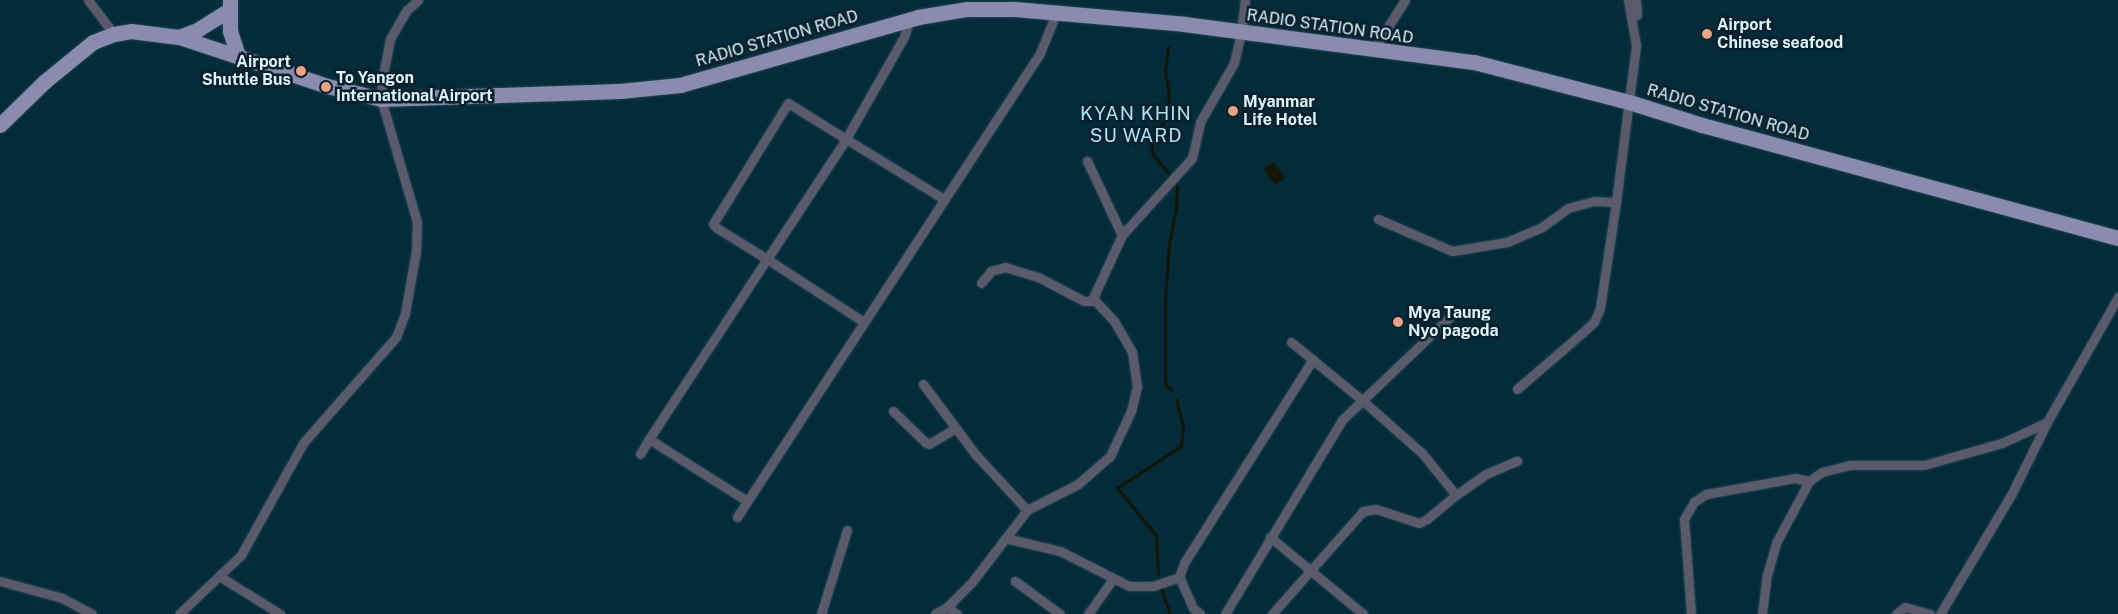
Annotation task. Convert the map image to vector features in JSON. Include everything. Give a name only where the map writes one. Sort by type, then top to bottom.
[{"type":"main road","points":[[179,37],[197,30],[228,5]]},
{"type":"main road","points":[[208,45],[228,5]]},
{"type":"main road","points":[[228,5],[230,31],[239,58]]},
{"type":"main road","name":"RADIO STATION ROAD","points":[[0,125],[69,61],[93,42],[114,34],[131,31],[179,37],[208,45],[239,58],[327,86],[381,99],[620,92],[680,85],[909,19],[967,9],[1057,11],[1474,62],[1629,102],[1702,125],[2118,238]]},
{"type":"street","points":[[88,0],[114,34]]},
{"type":"street","points":[[179,614],[240,556],[303,443],[396,337],[405,313],[416,251],[417,222],[381,99],[382,80],[390,39],[407,10],[418,0]]},
{"type":"street","points":[[1093,301],[1122,235],[1188,164],[1200,122],[1234,63],[1241,32],[1245,0]]},
{"type":"street","points":[[1373,50],[1404,0]]},
{"type":"street","points":[[1517,389],[1594,322],[1600,308],[1636,45],[1628,0]]},
{"type":"street","points":[[1634,30],[1637,24],[1636,0]]},
{"type":"street","points":[[737,517],[1040,53],[1057,11]]},
{"type":"street","points":[[640,454],[846,139],[905,35],[909,19]]},
{"type":"street","points":[[864,322],[713,224],[788,103],[944,199]]},
{"type":"street","points":[[1087,161],[1122,235]]},
{"type":"street","points":[[1378,219],[1452,252],[1507,242],[1542,227],[1568,208],[1594,202],[1616,202]]},
{"type":"street","points":[[935,614],[947,606],[972,582],[1027,510],[1078,484],[1110,456],[1131,411],[1137,387],[1132,352],[1115,322],[1093,301],[1084,301],[1038,277],[1005,267],[991,271],[981,283]]},
{"type":"street","points":[[1940,614],[2011,495],[2047,422],[2118,296]]},
{"type":"street","points":[[1225,614],[1342,420],[1454,313]]},
{"type":"street","points":[[1291,342],[1362,400],[1422,453],[1456,495]]},
{"type":"street","points":[[1200,614],[1193,608],[1179,577],[1184,563],[1313,359]]},
{"type":"street","points":[[923,384],[976,455],[1027,510]]},
{"type":"street","points":[[894,411],[929,444],[956,428]]},
{"type":"street","points":[[1762,614],[1767,575],[1777,541],[1809,481],[1822,472],[1850,465],[1924,466],[2002,443],[2047,422]]},
{"type":"street","points":[[649,439],[747,501]]},
{"type":"street","points":[[1272,614],[1363,511],[1376,509],[1419,523],[1428,519],[1456,495],[1486,474],[1517,461]]},
{"type":"street","points":[[1691,614],[1684,519],[1694,502],[1706,494],[1795,478],[1809,481]]},
{"type":"street","points":[[821,614],[847,530]]},
{"type":"street","points":[[1270,537],[1363,614]]},
{"type":"street","points":[[1005,538],[1060,551],[1129,586],[1152,586],[1179,577]]},
{"type":"street","points":[[220,576],[280,614]]},
{"type":"street","points":[[1088,614],[1113,579]]},
{"type":"street","points":[[0,581],[62,598],[92,614]]},
{"type":"street","points":[[1015,581],[1060,614]]},
{"type":"street","points":[[947,606],[957,614]]},
{"type":"street","points":[[1896,614],[1905,607],[1930,614]]},
{"type":"shaded area","points":[[1274,162],[1285,179],[1275,185],[1264,169]]},
{"type":"waterway","points":[[1168,47],[1165,70],[1169,94],[1167,116],[1152,141],[1152,153],[1170,175]]},
{"type":"waterway","points":[[1172,390],[1166,386],[1165,380],[1165,301],[1169,244],[1176,207],[1177,186]]},
{"type":"waterway","points":[[1158,574],[1156,535],[1117,488],[1181,446],[1183,427],[1176,399]]},
{"type":"waterway","points":[[1161,588],[1170,614]]},
{"type":"place","name":"Airport Chinese seafood","points":[[1707,34]]},
{"type":"place","name":"Airport Shuttle Bus","points":[[301,71]]},
{"type":"place","name":"To Yangon International Airport","points":[[326,87]]},
{"type":"place","name":"Myanmar Life Hotel","points":[[1233,111]]},
{"type":"place","name":"Mya Taung Nyo pagoda","points":[[1398,322]]},
{"type":"district","name":"KYAN KHIN SU WARD","points":[[1136,125]]}]
